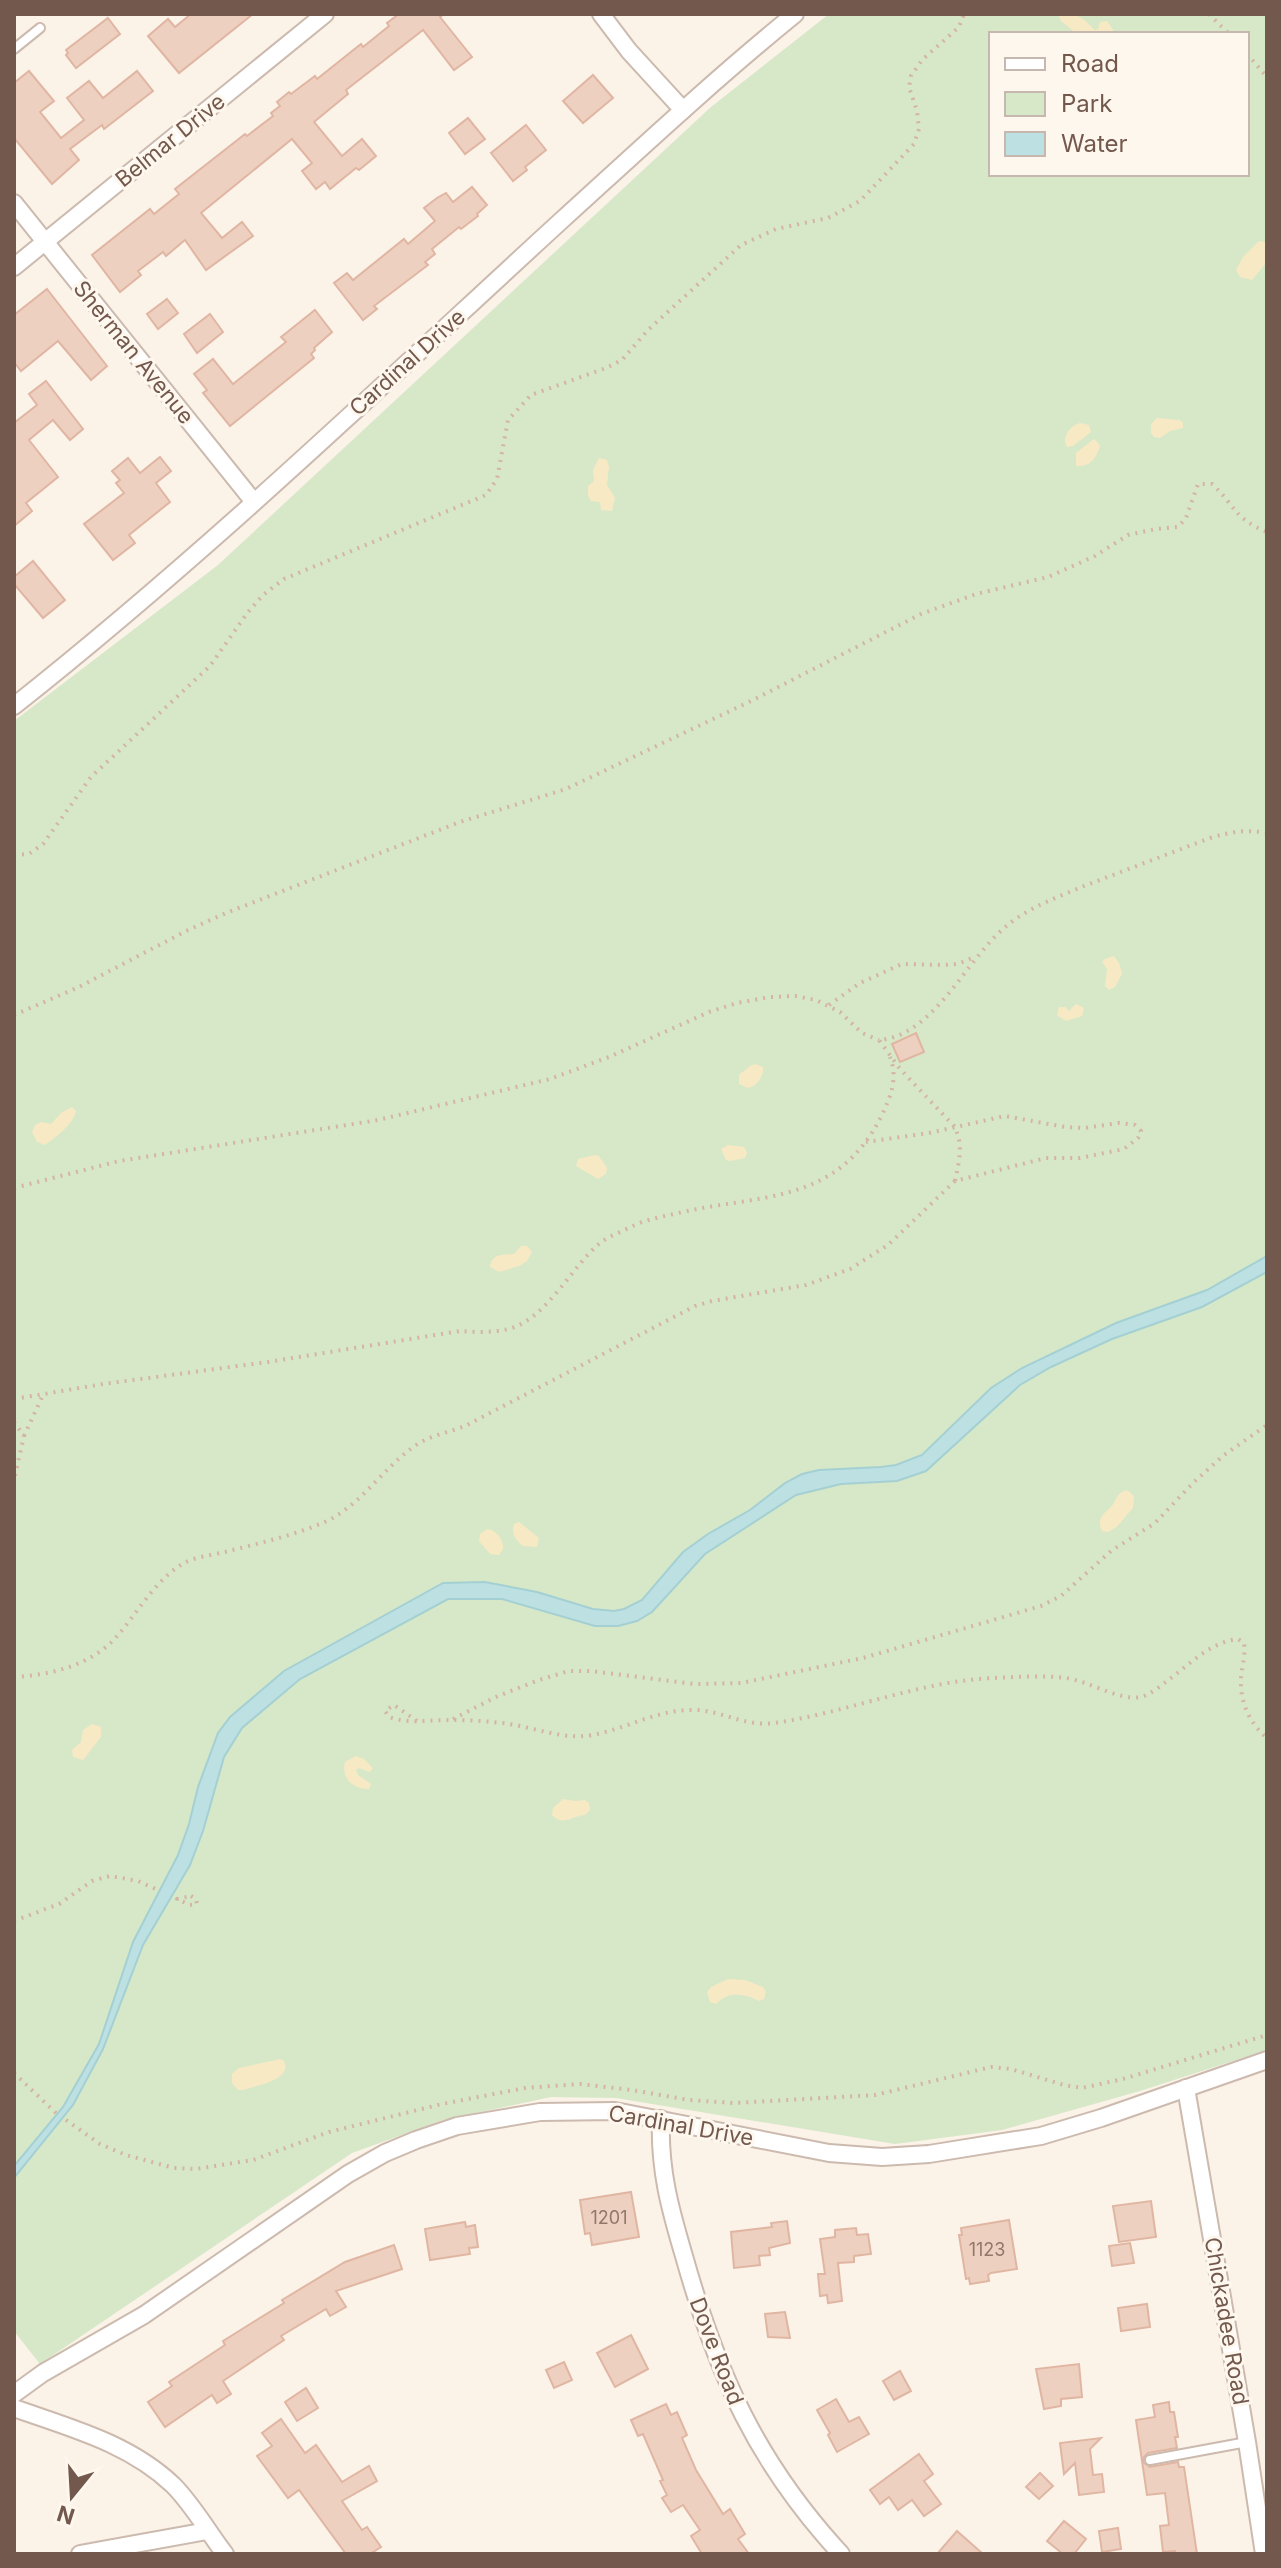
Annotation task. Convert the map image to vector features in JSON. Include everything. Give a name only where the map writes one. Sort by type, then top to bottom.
[{"type":"street","name":"Belmar Drive","points":[[14,267],[325,14]]},
{"type":"street","points":[[601,14],[629,51],[683,110]]},
{"type":"street","name":"Cardinal Drive","points":[[14,706],[93,643],[254,502],[683,110],[795,14]]},
{"type":"street","name":"Sherman Avenue","points":[[14,203],[254,502]]},
{"type":"street","name":"Cardinal Drive","points":[[14,2394],[43,2373],[144,2315],[348,2174],[416,2140],[470,2123],[540,2112],[615,2111],[829,2153],[882,2157],[929,2154],[1041,2136],[1267,2060]]},
{"type":"street","name":"Chickadee Road","points":[[1186,2088],[1264,2554]]},
{"type":"street","name":"Dove Road","points":[[661,2119],[660,2154],[677,2232],[693,2290],[722,2372],[744,2420],[778,2478],[841,2554]]},
{"type":"street","points":[[14,2408],[126,2450],[150,2465],[175,2488],[225,2554]]},
{"type":"street","points":[[80,2554],[207,2531]]},
{"type":"lane","points":[[14,49],[40,28]]},
{"type":"lane","points":[[1150,2460],[1247,2442]]},
{"type":"path","points":[[14,855],[29,854],[43,844],[91,777],[210,666],[263,595],[284,579],[486,495],[497,479],[508,420],[531,395],[622,360],[648,330],[741,245],[776,229],[828,218],[860,201],[914,144],[919,129],[909,87],[911,76],[922,60],[959,27],[964,14]]},
{"type":"path","points":[[1209,14],[1227,32]]},
{"type":"path","points":[[1249,56],[1267,77]]},
{"type":"path","points":[[14,1015],[79,987],[226,913],[460,822],[566,789],[751,701],[921,614],[976,594],[1048,577],[1095,556],[1128,535],[1178,527],[1186,518],[1198,484],[1212,484],[1238,516],[1267,532]]},
{"type":"path","points":[[879,1040],[903,1034],[917,1026],[975,958],[1020,916],[1051,900],[1210,838],[1232,832],[1267,833]]},
{"type":"path","points":[[829,1005],[860,983],[902,964],[958,964],[975,958]]},
{"type":"path","points":[[14,1188],[106,1163],[378,1120],[550,1079],[609,1057],[709,1012],[737,1003],[795,996],[829,1005],[862,1033],[879,1040],[890,1057],[954,1126],[961,1149],[955,1181]]},
{"type":"path","points":[[14,1399],[460,1331],[509,1329],[521,1324],[551,1298],[601,1242],[636,1224],[807,1188],[838,1171],[866,1142],[886,1106],[895,1070],[890,1057]]},
{"type":"path","points":[[14,1677],[45,1674],[76,1666],[117,1637],[163,1580],[185,1562],[293,1533],[332,1518],[412,1447],[428,1438],[467,1425],[695,1306],[806,1285],[850,1269],[888,1245],[955,1181],[1046,1158],[1080,1158],[1124,1149],[1138,1138],[1141,1131],[1135,1125],[1119,1123],[1099,1127],[1065,1127],[1005,1116],[866,1142]]},
{"type":"path","points":[[14,1480],[24,1436],[43,1395]]},
{"type":"path","points":[[14,1422],[24,1436]]},
{"type":"path","points":[[451,1720],[498,1696],[569,1671],[695,1684],[741,1683],[863,1658],[1041,1606],[1061,1596],[1111,1551],[1155,1523],[1224,1455],[1267,1425]]},
{"type":"path","points":[[417,1721],[394,1705],[385,1711],[389,1717],[402,1722],[451,1720],[509,1724],[572,1737],[618,1728],[668,1711],[695,1709],[752,1724],[774,1723],[855,1707],[929,1687],[989,1678],[1066,1678],[1125,1697],[1141,1697],[1224,1641],[1238,1639],[1244,1643],[1245,1651],[1240,1685],[1243,1702],[1257,1729],[1267,1738]]},
{"type":"path","points":[[14,1921],[59,1904],[92,1881],[110,1876],[138,1881],[158,1890]]},
{"type":"path","points":[[66,2120],[100,2144],[126,2155],[174,2168],[196,2169],[253,2160],[329,2132],[442,2104],[525,2088],[580,2084],[689,2100],[734,2103],[875,2095],[991,2067],[1011,2069],[1082,2088],[1123,2079],[1267,2035]]},
{"type":"path","points":[[14,2073],[56,2113]]},
{"type":"green space","points":[[829,14],[1267,14],[1267,2050],[1140,2091],[1002,2130],[895,2144],[616,2098],[551,2097],[443,2120],[352,2153],[40,2364],[14,2331],[14,721],[218,565],[711,107]]},
{"type":"sand","points":[[1058,14],[1079,17],[1095,30],[1100,22],[1107,21],[1115,32],[1075,32],[1061,21]]},
{"type":"sand","points":[[1259,241],[1267,242],[1267,262],[1252,280],[1240,277],[1236,270],[1243,257]]},
{"type":"sand","points":[[1157,418],[1180,420],[1183,428],[1170,431],[1160,438],[1154,437],[1151,424]]},
{"type":"sand","points":[[1080,423],[1089,425],[1091,432],[1067,447],[1065,439],[1068,432]]},
{"type":"sand","points":[[1094,439],[1100,445],[1095,458],[1085,465],[1076,466],[1076,453]]},
{"type":"sand","points":[[599,458],[607,460],[609,467],[607,485],[615,498],[612,511],[601,510],[600,502],[591,501],[588,496],[588,486],[594,481],[593,470]]},
{"type":"sand","points":[[1114,956],[1122,974],[1115,987],[1109,990],[1105,986],[1107,969],[1102,962]]},
{"type":"sand","points":[[1076,1004],[1084,1008],[1082,1016],[1066,1021],[1057,1015],[1059,1007],[1069,1011]]},
{"type":"sand","points":[[755,1064],[763,1067],[759,1080],[748,1088],[739,1084],[739,1075]]},
{"type":"sand","points":[[72,1107],[76,1111],[64,1130],[45,1145],[37,1142],[32,1132],[35,1125],[41,1122],[51,1124]]},
{"type":"sand","points":[[728,1145],[744,1147],[747,1153],[745,1158],[726,1160],[721,1149]]},
{"type":"sand","points":[[595,1155],[607,1168],[606,1174],[598,1179],[576,1166],[578,1159]]},
{"type":"sand","points":[[521,1246],[527,1246],[532,1252],[527,1261],[499,1272],[490,1267],[496,1257],[514,1254]]},
{"type":"sand","points":[[1127,1490],[1134,1496],[1133,1508],[1116,1527],[1108,1532],[1102,1531],[1101,1518],[1119,1495]]},
{"type":"sand","points":[[519,1522],[539,1538],[537,1547],[523,1546],[516,1539],[513,1528]]},
{"type":"sand","points":[[487,1529],[501,1539],[503,1549],[499,1555],[490,1554],[479,1541],[480,1534]]},
{"type":"sand","points":[[92,1724],[101,1727],[101,1737],[83,1760],[73,1757],[72,1750],[81,1742],[83,1730]]},
{"type":"sand","points":[[356,1756],[373,1768],[370,1772],[359,1768],[356,1770],[371,1784],[369,1789],[353,1785],[345,1773],[345,1762]]},
{"type":"sand","points":[[563,1799],[585,1800],[590,1810],[585,1815],[560,1820],[552,1815],[553,1808]]},
{"type":"sand","points":[[728,1979],[745,1980],[763,1987],[766,1992],[764,1999],[759,2001],[736,1995],[716,2004],[710,2002],[707,1992]]},
{"type":"sand","points":[[280,2059],[284,2061],[283,2073],[272,2081],[243,2090],[238,2090],[232,2083],[232,2074],[239,2068]]},
{"type":"water","points":[[1267,1256],[1267,1272],[1202,1307],[1112,1339],[1020,1385],[926,1471],[897,1481],[841,1484],[796,1495],[705,1554],[652,1612],[637,1621],[618,1626],[595,1626],[502,1599],[448,1599],[300,1679],[242,1728],[224,1757],[190,1865],[143,1945],[103,2049],[73,2105],[14,2178],[14,2166],[63,2107],[99,2044],[133,1942],[178,1855],[218,1733],[230,1717],[284,1671],[443,1583],[485,1582],[537,1592],[593,1609],[624,1609],[642,1600],[683,1552],[750,1510],[785,1483],[819,1470],[896,1465],[922,1455],[991,1388],[1022,1368],[1116,1323],[1207,1290]]},
{"type":"building","points":[[191,14],[253,14],[179,73],[148,36],[168,19],[175,27]]},
{"type":"building","points":[[399,14],[444,14],[440,17],[472,57],[454,70],[423,30],[346,90],[348,94],[314,122],[342,156],[362,139],[376,156],[330,189],[325,182],[316,189],[302,171],[312,163],[292,139],[201,213],[222,238],[242,222],[253,236],[206,270],[185,240],[166,256],[163,252],[138,271],[141,275],[120,292],[92,255],[150,209],[154,214],[179,194],[175,189],[273,116],[271,113],[280,106],[277,102],[289,92],[291,94],[315,76],[317,79],[361,44],[363,47]]},
{"type":"building","points":[[108,18],[120,34],[76,68],[66,55],[66,50]]},
{"type":"building","points":[[29,71],[54,101],[40,112],[61,138],[84,120],[67,98],[89,81],[103,98],[137,71],[153,91],[104,129],[102,125],[70,149],[79,160],[52,184],[14,138],[14,83]]},
{"type":"building","points":[[593,75],[613,98],[583,123],[563,101]]},
{"type":"building","points":[[468,118],[485,139],[465,154],[449,133]]},
{"type":"building","points":[[526,125],[546,150],[513,181],[491,153]]},
{"type":"building","points":[[472,187],[487,205],[478,216],[432,249],[435,254],[425,262],[428,265],[374,306],[377,309],[363,320],[334,283],[347,273],[353,280],[404,239],[408,244],[435,221],[424,208],[437,198],[446,193],[453,202]]},
{"type":"building","points":[[47,289],[107,366],[91,380],[58,341],[21,371],[14,362],[14,315]]},
{"type":"building","points":[[167,299],[178,313],[158,329],[147,314]]},
{"type":"building","points":[[315,310],[332,332],[314,348],[311,354],[314,358],[230,426],[203,393],[207,390],[194,374],[213,359],[233,384],[286,342],[281,337]]},
{"type":"building","points":[[210,314],[223,332],[197,353],[184,334]]},
{"type":"building","points":[[46,381],[83,429],[70,440],[53,420],[29,440],[58,477],[26,503],[32,511],[14,526],[14,423],[37,405],[29,394]]},
{"type":"building","points":[[160,457],[171,471],[156,483],[170,502],[129,535],[135,543],[113,560],[84,524],[124,493],[116,483],[120,480],[112,471],[128,458],[140,473]]},
{"type":"building","points":[[33,561],[65,600],[43,618],[14,584],[14,577]]},
{"type":"building","points":[[916,1033],[924,1052],[900,1062],[892,1044]]},
{"type":"building","points":[[631,2192],[639,2237],[592,2245],[590,2233],[585,2234],[580,2200]]},
{"type":"building","points":[[1151,2201],[1156,2237],[1119,2242],[1113,2206]]},
{"type":"building","points":[[1009,2220],[1017,2269],[991,2273],[988,2275],[989,2281],[970,2284],[969,2278],[966,2279],[959,2235],[962,2235],[961,2228]]},
{"type":"building","points":[[787,2221],[790,2243],[769,2248],[770,2255],[759,2256],[760,2265],[734,2268],[731,2232],[772,2227],[771,2223]]},
{"type":"building","points":[[465,2222],[466,2227],[475,2225],[478,2247],[469,2248],[470,2254],[430,2260],[425,2229]]},
{"type":"building","points":[[856,2228],[857,2235],[868,2234],[871,2254],[854,2256],[854,2262],[838,2263],[842,2301],[828,2303],[827,2295],[820,2296],[818,2274],[825,2274],[820,2239],[835,2237],[835,2230]]},
{"type":"building","points":[[1130,2243],[1134,2263],[1112,2266],[1109,2246]]},
{"type":"building","points":[[394,2245],[402,2269],[336,2291],[346,2307],[330,2316],[326,2309],[281,2336],[284,2340],[223,2381],[231,2394],[217,2403],[212,2395],[165,2427],[148,2402],[172,2386],[169,2382],[225,2345],[223,2341],[284,2303],[282,2300],[345,2262]]},
{"type":"building","points":[[1147,2304],[1150,2327],[1121,2331],[1118,2308]]},
{"type":"building","points":[[785,2312],[790,2338],[768,2337],[765,2314]]},
{"type":"building","points":[[631,2335],[648,2369],[615,2387],[597,2353]]},
{"type":"building","points":[[564,2362],[572,2380],[554,2388],[546,2370]]},
{"type":"building","points":[[1079,2364],[1082,2397],[1061,2399],[1061,2406],[1044,2409],[1036,2369]]},
{"type":"building","points":[[900,2371],[911,2391],[894,2400],[883,2381]]},
{"type":"building","points":[[306,2388],[318,2408],[297,2421],[285,2402]]},
{"type":"building","points":[[836,2399],[849,2422],[859,2417],[869,2434],[837,2452],[817,2410]]},
{"type":"building","points":[[1169,2402],[1170,2412],[1174,2412],[1177,2448],[1148,2453],[1143,2462],[1150,2467],[1178,2462],[1179,2467],[1184,2467],[1197,2554],[1163,2552],[1160,2526],[1169,2525],[1165,2493],[1147,2495],[1136,2420],[1155,2417],[1153,2405]]},
{"type":"building","points":[[666,2404],[671,2415],[677,2412],[687,2435],[682,2438],[696,2470],[723,2514],[730,2509],[745,2534],[738,2539],[749,2554],[702,2554],[691,2536],[700,2530],[683,2505],[671,2512],[662,2498],[667,2495],[660,2481],[663,2480],[643,2434],[638,2436],[631,2420]]},
{"type":"building","points":[[281,2419],[305,2453],[316,2445],[342,2482],[369,2466],[377,2481],[342,2501],[362,2530],[367,2527],[381,2547],[370,2554],[346,2554],[299,2490],[288,2498],[257,2456],[272,2446],[262,2433]]},
{"type":"building","points":[[1101,2438],[1090,2449],[1093,2475],[1102,2474],[1104,2492],[1079,2495],[1075,2463],[1064,2474],[1060,2443]]},
{"type":"building","points":[[919,2454],[933,2474],[924,2481],[941,2504],[924,2516],[912,2500],[898,2510],[889,2497],[880,2504],[870,2490]]},
{"type":"building","points":[[1040,2473],[1053,2486],[1039,2499],[1026,2487]]},
{"type":"building","points":[[1064,2521],[1086,2539],[1074,2554],[1063,2554],[1047,2541]]},
{"type":"building","points":[[1118,2528],[1121,2549],[1102,2552],[1099,2531]]},
{"type":"building","points":[[957,2531],[983,2554],[937,2554]]}]
